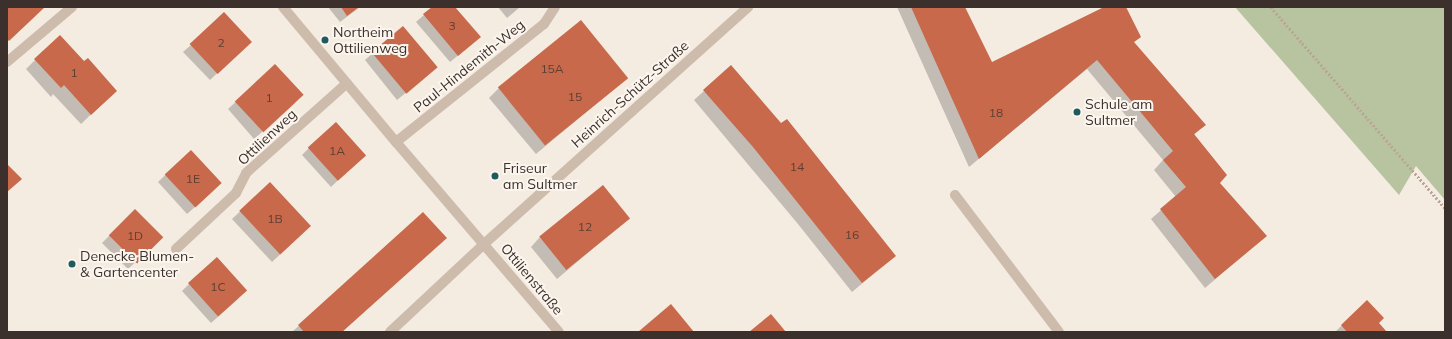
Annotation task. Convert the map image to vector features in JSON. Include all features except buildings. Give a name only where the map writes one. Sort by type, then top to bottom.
[{"type":"street","points":[[7,62],[72,7]]},
{"type":"street","points":[[283,7],[484,244]]},
{"type":"street","name":"Paul-Hindemith-Weg","points":[[396,142],[544,24],[555,7]]},
{"type":"street","name":"Heinrich-Schütz-Straße","points":[[390,332],[484,244],[748,7]]},
{"type":"street","name":"Ottilienweg","points":[[176,249],[236,194],[246,173],[347,82]]},
{"type":"street","points":[[955,195],[1059,332]]},
{"type":"street","name":"Ottilienstraße","points":[[484,244],[559,332]]},
{"type":"path","points":[[1271,7],[1445,208]]},
{"type":"green space","points":[[1235,7],[1445,7],[1445,200],[1416,166],[1399,195]]},
{"type":"place","name":"Northeim Ottilienweg","points":[[325,40]]},
{"type":"place","name":"Schule am Sultmer","points":[[1077,112]]},
{"type":"place","name":"Friseur am Sultmer","points":[[495,176]]},
{"type":"place","name":"Denecke Blumen- & Gartencenter","points":[[72,264]]}]
